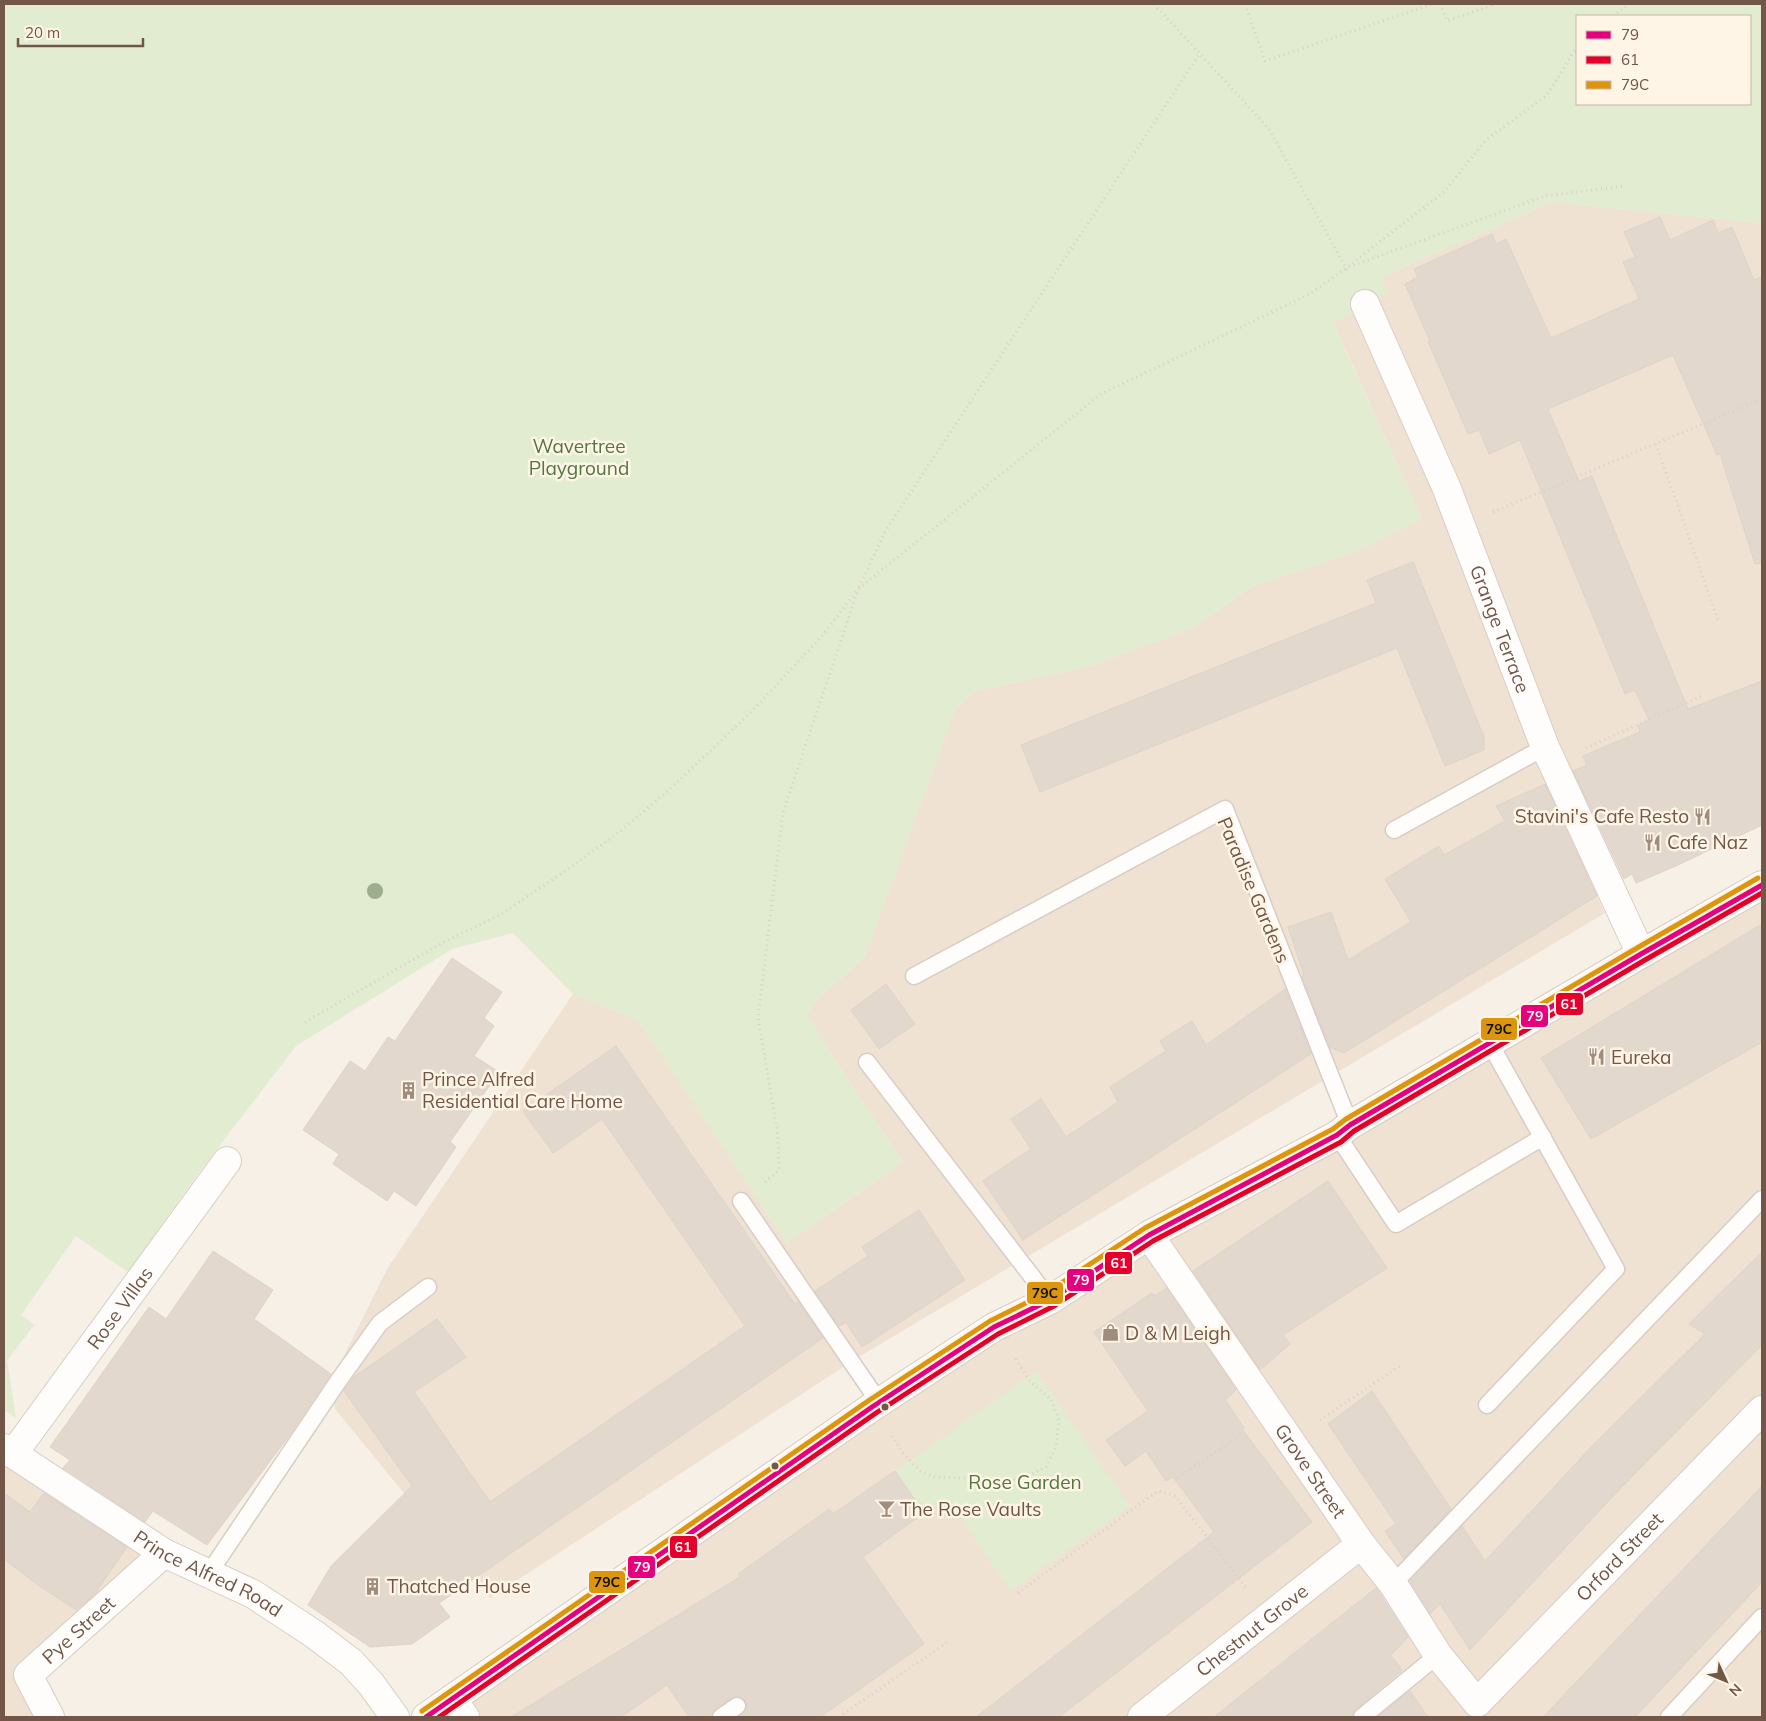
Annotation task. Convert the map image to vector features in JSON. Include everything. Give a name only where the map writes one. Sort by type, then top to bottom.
[{"type":"street","name":"Grange Terrace","points":[[1365,304],[1447,490],[1549,755],[1640,954]]},
{"type":"street","points":[[426,1717],[459,1708],[875,1404],[994,1327],[1050,1300],[1149,1235],[1343,1130],[1640,954],[1762,886]]},
{"type":"street","name":"Rose Villas","points":[[8,1451],[227,1161]]},
{"type":"street","name":"Grove Street","points":[[1149,1235],[1361,1544],[1393,1584],[1438,1655],[1477,1703]]},
{"type":"street","name":"Orford Street","points":[[1477,1703],[1762,1410]]},
{"type":"street","name":"Prince Alfred Road","points":[[8,1451],[164,1552],[253,1594],[314,1634],[351,1662],[371,1684],[395,1717]]},
{"type":"street","name":"Chestnut Grove","points":[[1142,1717],[1361,1544]]},
{"type":"street","name":"Pye Street","points":[[50,1717],[28,1675],[164,1552]]},
{"type":"lane","points":[[1394,830],[1549,755]]},
{"type":"lane","name":"Paradise Gardens","points":[[914,976],[1224,809],[1343,1130]]},
{"type":"lane","points":[[1487,1405],[1616,1269],[1489,1042]]},
{"type":"lane","points":[[867,1062],[1050,1300]]},
{"type":"lane","points":[[1343,1130],[1396,1224],[1543,1137]]},
{"type":"lane","points":[[1393,1584],[1762,1199]]},
{"type":"lane","points":[[741,1201],[875,1404]]},
{"type":"lane","points":[[209,1573],[339,1380],[380,1323],[428,1288]]},
{"type":"lane","points":[[1668,1717],[1762,1617]]},
{"type":"lane","points":[[1362,1717],[1438,1655]]},
{"type":"lane","points":[[721,1717],[737,1706]]},
{"type":"path","points":[[1154,4],[1200,52],[1268,129],[1365,304]]},
{"type":"path","points":[[1245,4],[1265,61],[1433,4]]},
{"type":"path","points":[[1440,4],[1447,21],[1496,4]]},
{"type":"path","points":[[1614,15],[1629,4]]},
{"type":"path","points":[[305,1022],[444,942],[500,915],[621,831],[670,789],[754,708],[822,636],[858,590],[1101,394],[1310,294],[1346,268],[1444,192],[1486,140],[1547,95],[1576,50]]},
{"type":"path","points":[[741,1201],[778,1170],[778,1135],[758,1017],[783,812],[858,590],[886,530],[1200,52]]},
{"type":"path","points":[[1346,268],[1545,196],[1624,186]]},
{"type":"path","points":[[1460,526],[1762,399]]},
{"type":"path","points":[[1656,444],[1719,623]]},
{"type":"path","points":[[1549,755],[1704,695]]},
{"type":"path","points":[[875,1404],[903,1453],[920,1471],[935,1477],[1019,1480],[1046,1467],[1056,1447],[1059,1420],[1051,1399],[1031,1382],[994,1327]]},
{"type":"path","points":[[1290,1440],[1400,1366]]},
{"type":"path","points":[[1178,1478],[1272,1413]]},
{"type":"path","points":[[1018,1593],[1158,1491],[1175,1496],[1269,1616]]},
{"type":"path","points":[[839,1717],[949,1641]]},
{"type":"shaded area","points":[[1552,202],[1762,223],[1762,788],[1742,745],[1564,826],[1605,913],[857,1358],[490,1598],[335,1409],[334,1376],[387,1269],[573,994],[638,1020],[787,1243],[903,1162],[806,1014],[820,997],[865,956],[956,708],[976,691],[1090,666],[1194,627],[1251,587],[1360,550],[1422,519],[1333,322],[1388,292],[1381,277]]},
{"type":"shaded area","points":[[1762,885],[1762,1717],[426,1717],[872,1407]]},
{"type":"shaded area","points":[[4,1448],[164,1553],[28,1675],[47,1717],[4,1717]]},
{"type":"green space","name":"Wavertree Playground","points":[[4,4],[1762,4],[1762,223],[1552,202],[1381,277],[1389,292],[1333,323],[1422,519],[1360,550],[1251,587],[1194,627],[1090,666],[976,691],[956,708],[865,956],[820,997],[806,1014],[903,1162],[787,1243],[638,1020],[573,994],[513,933],[452,949],[296,1046],[197,1175],[128,1272],[76,1236],[21,1315],[34,1325],[7,1361],[16,1418],[4,1410]]},
{"type":"green space","name":"Rose Garden","points":[[1036,1371],[1130,1506],[1010,1591],[947,1498],[924,1513],[895,1471]]},
{"type":"building","points":[[1660,217],[1670,240],[1713,220],[1718,233],[1732,227],[1754,280],[1762,277],[1762,563],[1755,564],[1720,454],[1717,455],[1673,355],[1548,409],[1579,481],[1592,476],[1688,709],[1762,681],[1762,825],[1636,883],[1632,874],[1624,879],[1573,771],[1587,765],[1583,756],[1640,732],[1638,726],[1649,720],[1635,690],[1625,694],[1520,440],[1489,454],[1479,430],[1468,434],[1405,284],[1418,277],[1414,269],[1492,234],[1496,244],[1506,239],[1551,338],[1639,299],[1623,262],[1635,257],[1624,232]]},
{"type":"building","points":[[1413,562],[1484,737],[1484,750],[1445,766],[1397,648],[1040,792],[1021,745],[1376,603],[1367,580]]},
{"type":"building","points":[[1545,784],[1597,896],[1344,1053],[1330,1047],[1302,977],[1304,975],[1288,927],[1331,912],[1348,960],[1411,922],[1385,879],[1439,846],[1444,855],[1505,821],[1496,806]]},
{"type":"building","points":[[1762,924],[1762,1042],[1591,1139],[1541,1058]]},
{"type":"building","name":"Prince Alfred Residential Care Home","points":[[452,958],[502,992],[484,1018],[494,1026],[474,1056],[499,1072],[450,1142],[456,1147],[416,1206],[394,1191],[387,1201],[333,1164],[339,1154],[303,1130],[350,1061],[365,1071],[388,1037],[395,1041]]},
{"type":"building","points":[[886,984],[915,1024],[879,1049],[851,1010]]},
{"type":"building","points":[[1285,989],[1311,1054],[1023,1240],[983,1181],[1031,1149],[1011,1119],[1041,1099],[1066,1137],[1118,1102],[1110,1087],[1166,1051],[1160,1041],[1192,1021],[1206,1045]]},
{"type":"building","points":[[616,1046],[795,1304],[798,1302],[823,1338],[439,1603],[450,1617],[412,1644],[370,1647],[308,1605],[331,1566],[412,1486],[344,1391],[354,1377],[437,1319],[466,1357],[414,1392],[490,1502],[745,1326],[602,1119],[553,1153],[523,1111]]},
{"type":"building","points":[[1328,1181],[1387,1268],[1283,1335],[1290,1344],[1260,1370],[1193,1271]]},
{"type":"building","points":[[919,1210],[965,1280],[862,1347],[846,1322],[839,1326],[815,1291],[868,1256],[862,1247]]},
{"type":"building","points":[[213,1251],[273,1290],[254,1319],[331,1374],[289,1436],[207,1545],[153,1511],[145,1522],[63,1468],[70,1460],[50,1447],[149,1307],[166,1319]]},
{"type":"building","points":[[1762,1252],[1762,1345],[1617,1492],[1470,1650],[1440,1604],[1430,1614],[1410,1581],[1462,1526],[1485,1561],[1595,1443],[1705,1334],[1689,1324]]},
{"type":"building","points":[[1167,1288],[1236,1390],[1225,1400],[1244,1428],[1242,1429],[1312,1522],[1059,1717],[976,1717],[1214,1532],[1173,1477],[1166,1481],[1146,1451],[1125,1466],[1106,1440],[1148,1411],[1094,1332],[1152,1293],[1155,1296]]},
{"type":"building","points":[[1372,1391],[1451,1509],[1404,1559],[1385,1531],[1396,1524],[1328,1424]]},
{"type":"building","points":[[895,1471],[924,1513],[863,1557],[924,1644],[820,1717],[738,1717],[746,1711],[747,1706],[745,1700],[737,1696],[715,1709],[711,1717],[689,1717],[667,1685],[621,1717],[511,1717],[740,1577],[738,1574],[829,1509],[833,1514]]},
{"type":"building","points":[[1762,1486],[1762,1582],[1635,1717],[1543,1717]]},
{"type":"building","points":[[4,1493],[30,1512],[44,1493],[127,1547],[94,1595],[76,1610],[38,1585],[4,1559]]},
{"type":"building","points":[[1376,1588],[1408,1637],[1391,1655],[1402,1670],[1356,1709],[1352,1717],[1214,1717]]},
{"type":"building","points":[[1410,1691],[1428,1717],[1378,1717]]},
{"type":"transit line","name":"79C","points":[[422,1711],[868,1401],[990,1321],[1046,1293],[1145,1228],[1333,1129],[1346,1119],[1758,878]]},
{"type":"transit line","name":"79","points":[[426,1717],[872,1407],[994,1327],[1050,1300],[1149,1235],[1337,1135],[1350,1125],[1762,885]]},
{"type":"transit line","name":"61","points":[[439,1717],[876,1413],[998,1334],[1054,1306],[1153,1241],[1341,1142],[1354,1131],[1762,893]]},
{"type":"place","name":"Stavini's Cafe Resto","points":[[1703,816]]},
{"type":"place","name":"Cafe Naz","points":[[1653,842]]},
{"type":"place","name":"Eureka","points":[[1597,1057]]},
{"type":"place","name":"Prince Alfred Residential Care Home","points":[[408,1090]]},
{"type":"place","name":"D & M Leigh","points":[[1111,1333]]},
{"type":"place","name":"The Rose Vaults","points":[[886,1509]]},
{"type":"place","name":"Thatched House","points":[[373,1586]]}]
